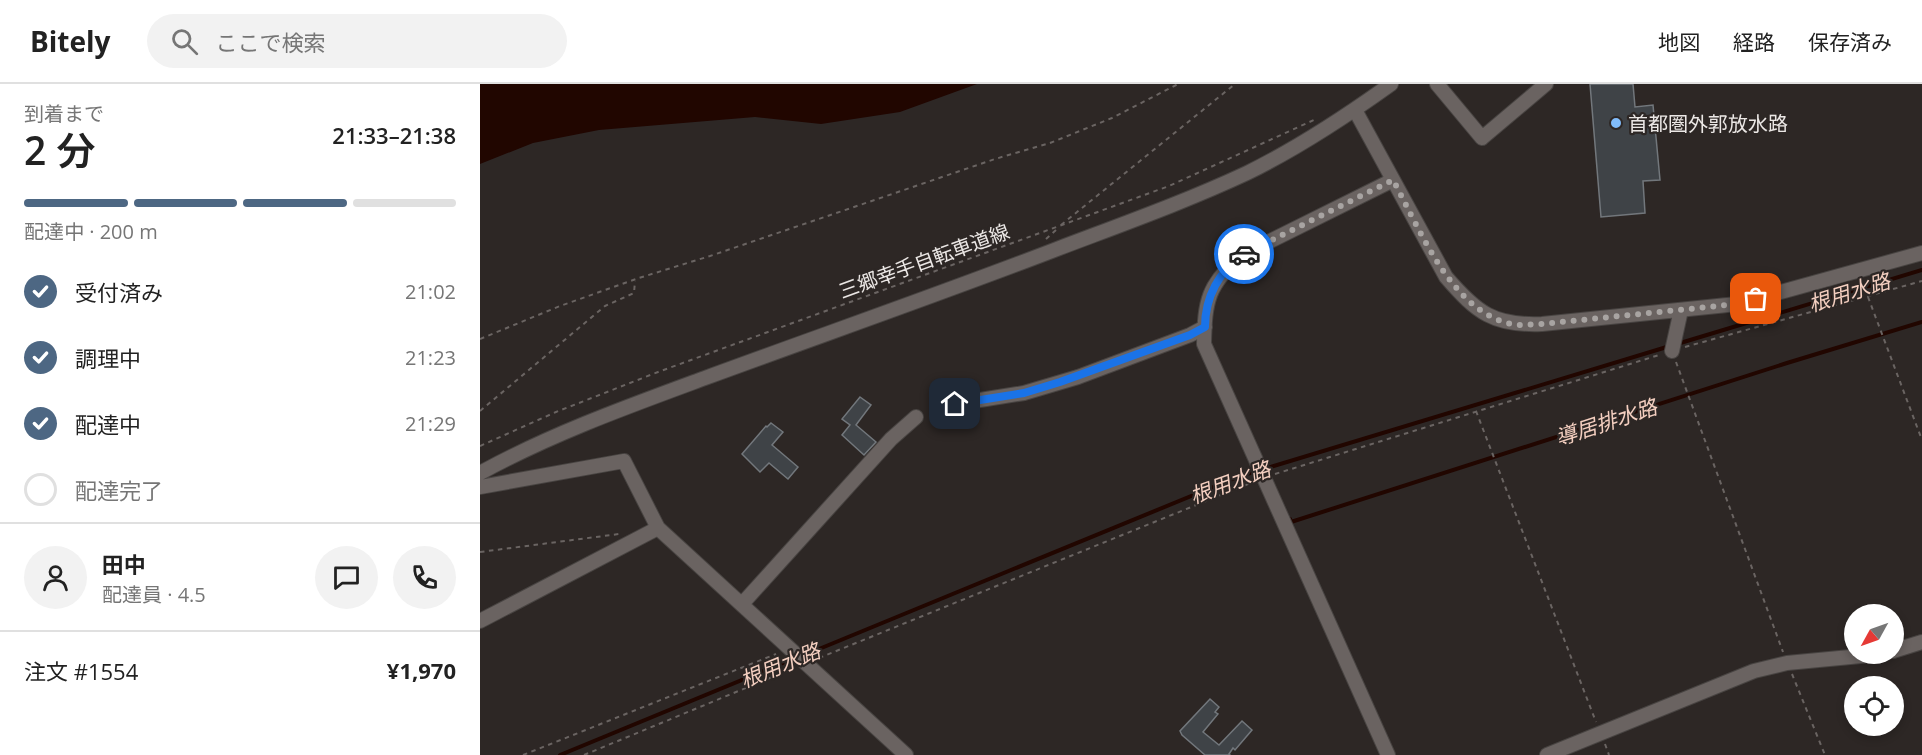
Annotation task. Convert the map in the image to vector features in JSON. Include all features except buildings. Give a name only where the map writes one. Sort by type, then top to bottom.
[{"type":"street","points":[[480,473],[578,428],[654,398],[1004,269],[1246,173],[1301,144],[1391,84]]},
{"type":"street","points":[[1437,84],[1482,138],[1546,84]]},
{"type":"street","points":[[1355,110],[1446,277],[1481,311],[1501,321],[1519,325],[1542,324],[1737,304],[1922,253]]},
{"type":"street","points":[[1388,755],[1204,344],[1205,315],[1211,292],[1223,271],[1242,255],[1393,180]]},
{"type":"street","points":[[1672,351],[1682,310]]},
{"type":"street","points":[[955,404],[1024,393],[1078,377],[1190,335],[1205,327]]},
{"type":"street","points":[[742,604],[891,440],[916,417]]},
{"type":"street","points":[[480,487],[624,461],[658,528],[906,755]]},
{"type":"street","points":[[480,621],[658,528]]},
{"type":"street","points":[[1904,648],[1922,642]]},
{"type":"street","points":[[1547,755],[1754,671],[1787,663],[1844,658]]},
{"type":"path","points":[[480,339],[560,306],[635,279],[710,256],[995,159],[1050,143],[1112,118],[1178,84]]},
{"type":"path","points":[[1044,240],[1235,84]]},
{"type":"path","name":"三郷幸手自転車道線","points":[[480,446],[556,412],[658,372],[1169,186],[1317,118]]},
{"type":"path","points":[[480,411],[605,306],[634,293],[635,279]]},
{"type":"path","points":[[584,755],[1263,477],[1672,351],[1922,281]]},
{"type":"path","points":[[1868,295],[1922,440]]},
{"type":"path","points":[[1672,351],[1787,663],[1825,755]]},
{"type":"path","points":[[1476,410],[1610,755]]},
{"type":"path","points":[[480,552],[622,533]]},
{"type":"path","points":[[523,755],[790,648]]},
{"type":"shaded area","points":[[480,84],[977,84],[900,112],[821,124],[755,117],[599,130],[533,143],[480,164]]},
{"type":"waterway","name":"根用水路","points":[[1677,344],[1922,270]]},
{"type":"waterway","name":"導居排水路","points":[[1290,519],[1291,522],[1922,322]]},
{"type":"waterway","name":"根用水路","points":[[1264,469],[1670,346]]},
{"type":"waterway","name":"根用水路","points":[[802,656],[1256,471]]},
{"type":"waterway","name":"根用水路","points":[[560,755],[795,658]]},
{"type":"way so far","points":[[1244,254],[1393,180],[1446,277],[1481,311],[1501,321],[1519,325],[1542,324],[1737,304],[1756,299]]},
{"type":"place","name":"首都圏外郭放水路","points":[[1616,123]]},
{"type":"route","points":[[955,404],[1024,393],[1078,377],[1190,335],[1205,327],[1205,315],[1211,292],[1223,271],[1244,254]]}]
